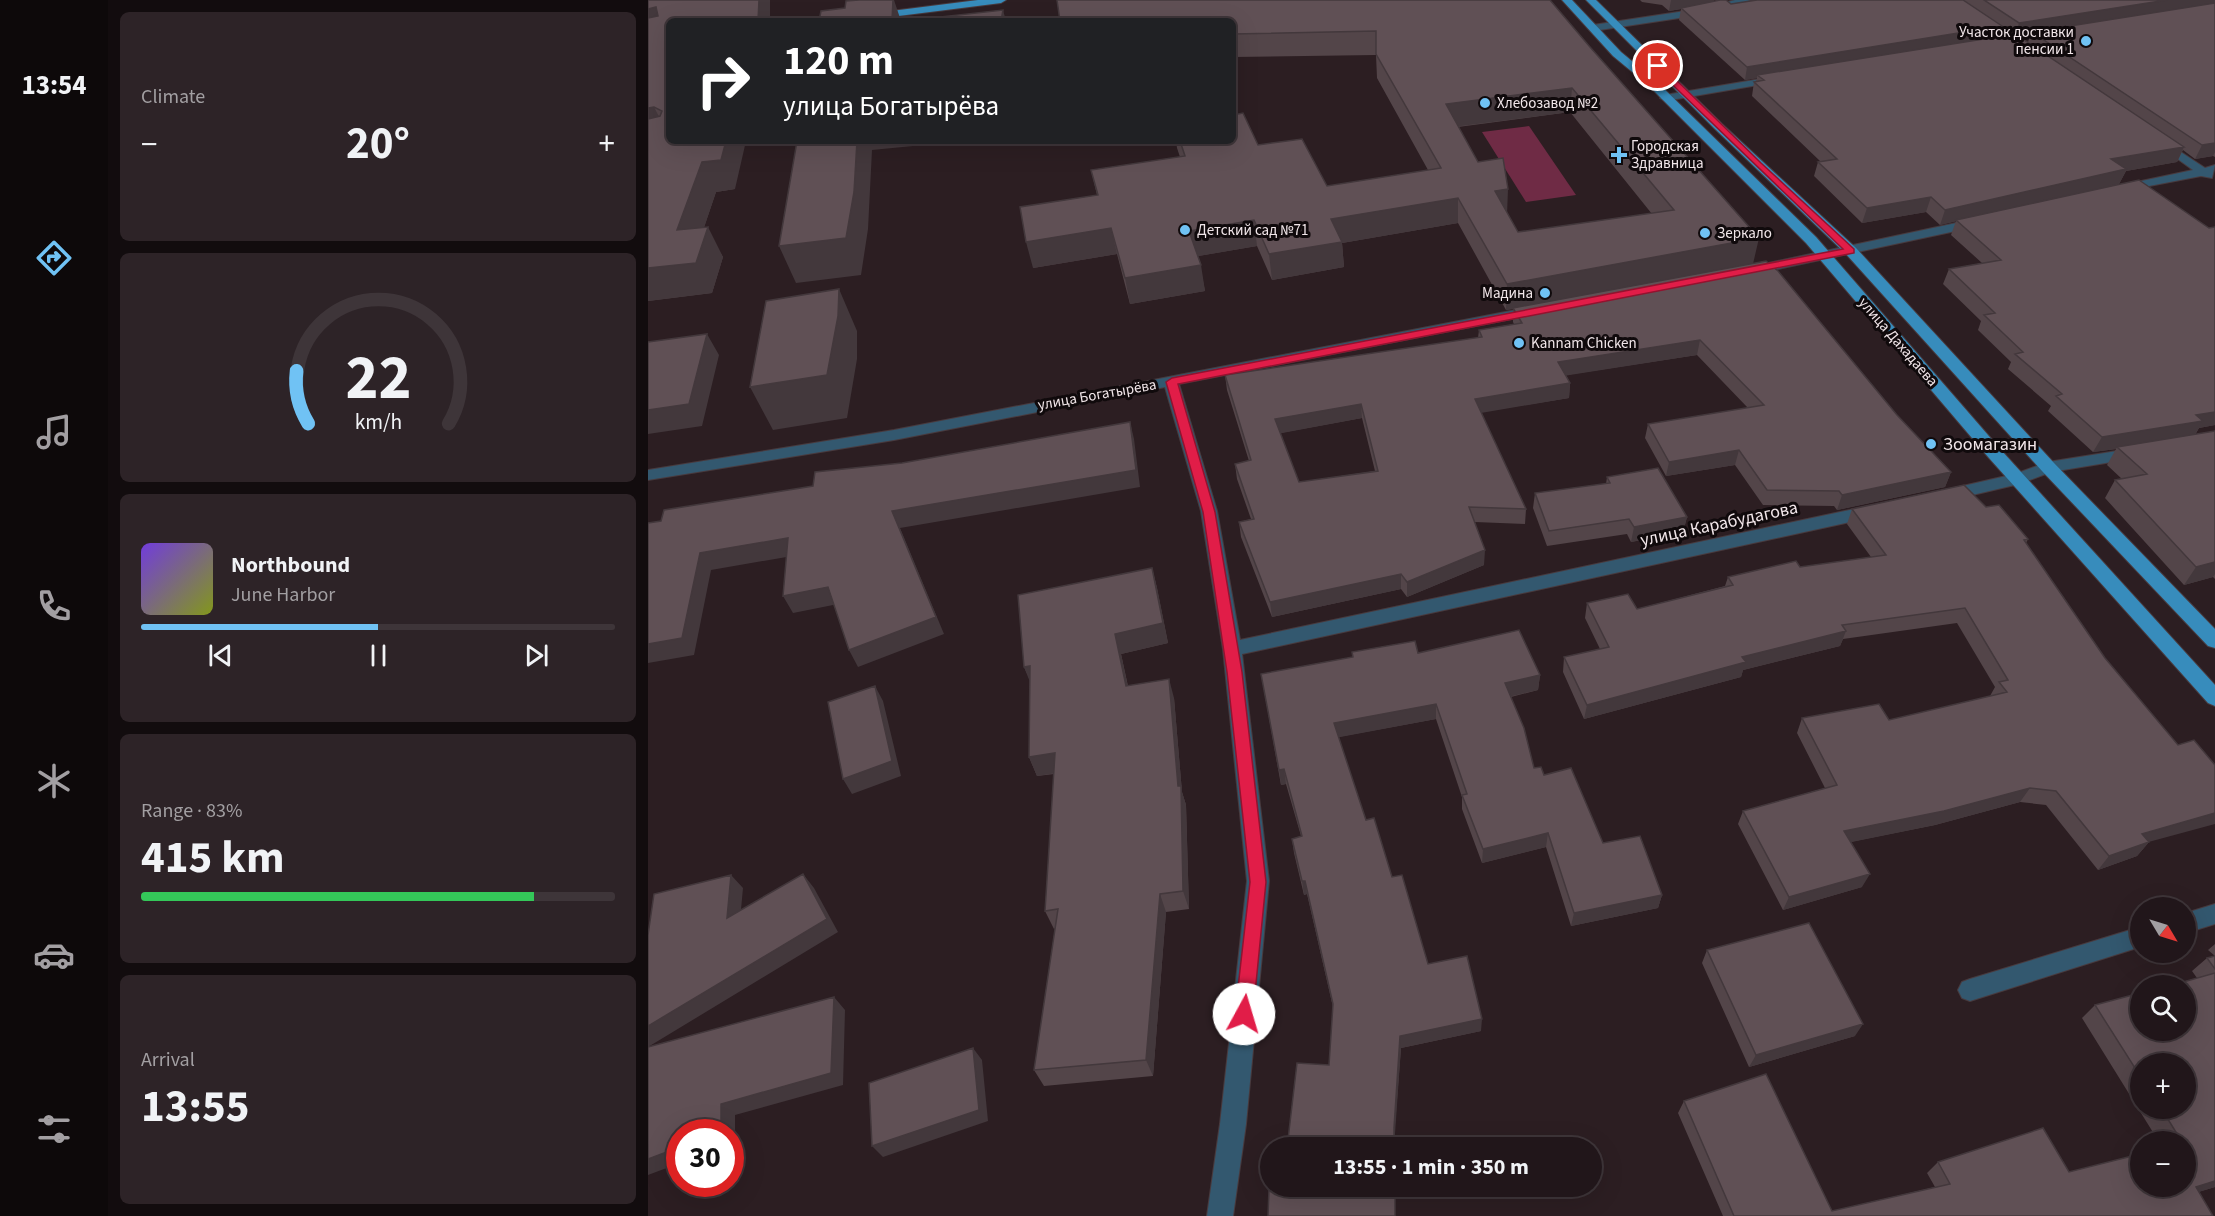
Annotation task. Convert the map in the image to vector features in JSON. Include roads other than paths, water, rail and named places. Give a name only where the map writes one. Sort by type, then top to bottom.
[{"type":"main road","points":[[860,18],[1001,0]]},
{"type":"main road","name":"улица Дахадаева","points":[[1567,0],[1811,240],[2019,479],[2215,698]]},
{"type":"main road","name":"улица Дахадаева","points":[[1591,0],[1851,251],[2048,467],[2215,641]]},
{"type":"street","points":[[1593,28],[1706,11],[1746,0]]},
{"type":"street","points":[[1951,0],[2022,41],[2036,56]]},
{"type":"street","points":[[1993,46],[2022,41]]},
{"type":"street","points":[[1665,98],[1792,77]]},
{"type":"street","points":[[2153,137],[2209,170],[2215,180]]},
{"type":"street","points":[[2112,192],[2209,170]]},
{"type":"street","points":[[1730,274],[1824,257],[1987,220]]},
{"type":"street","name":"улица Богатырёва","points":[[648,475],[894,435],[1556,307]]},
{"type":"street","points":[[1172,382],[1209,512],[1232,649],[1258,882],[1233,1124],[1220,1216]]},
{"type":"street","points":[[1926,499],[2019,479],[2048,467],[2148,451]]},
{"type":"street","name":"улица Карабудагова","points":[[1232,649],[1892,507]]},
{"type":"street","points":[[2196,920],[2215,914]]},
{"type":"street","points":[[1970,990],[2130,940]]},
{"type":"place","name":"Участок доставки пенсии 1","points":[[2086,41]]},
{"type":"place","name":"Хлебозавод №2","points":[[1485,103]]},
{"type":"place","name":"Городская Здравница","points":[[1619,155]]},
{"type":"place","name":"Детский сад №71","points":[[1185,230]]},
{"type":"place","name":"Зеркало","points":[[1705,233]]},
{"type":"place","name":"Мадина","points":[[1545,293]]},
{"type":"place","name":"Kannam Chicken","points":[[1519,343]]},
{"type":"place","name":"Зоомагазин","points":[[1931,444]]}]
